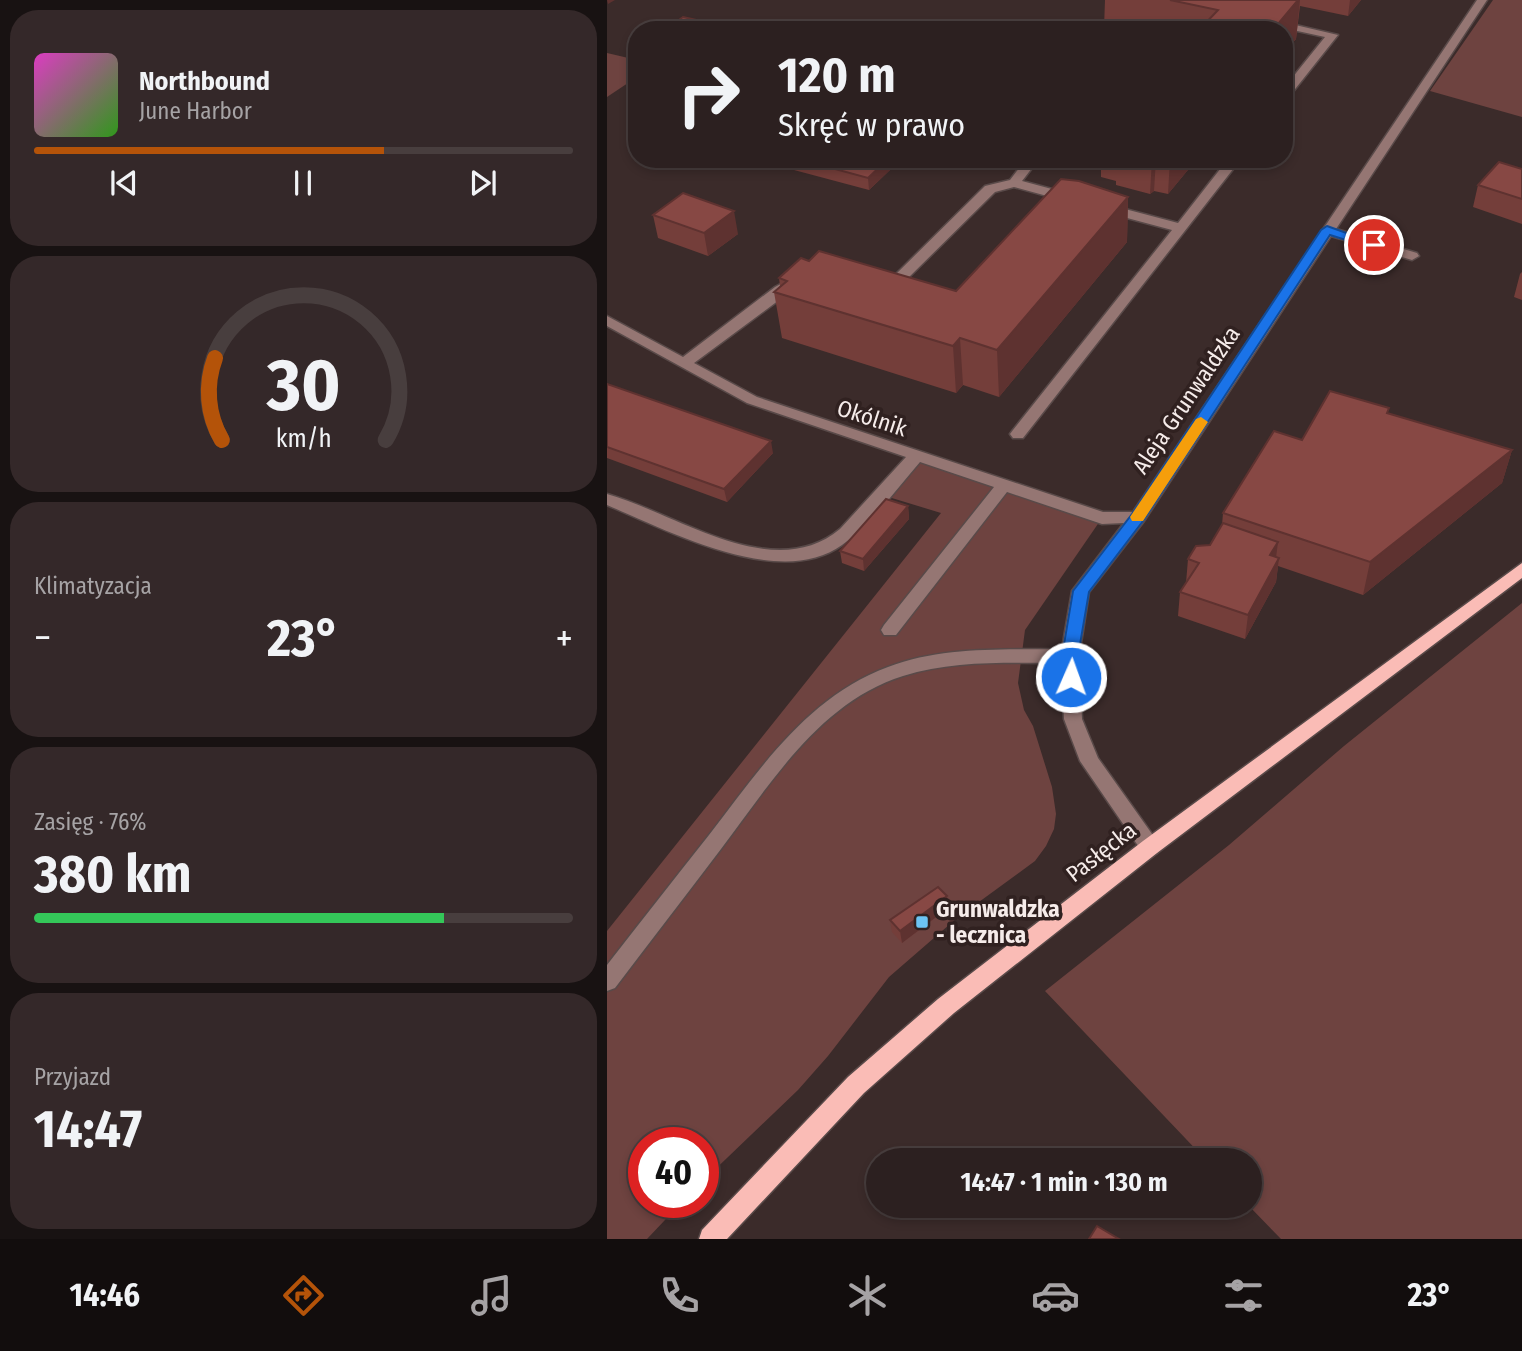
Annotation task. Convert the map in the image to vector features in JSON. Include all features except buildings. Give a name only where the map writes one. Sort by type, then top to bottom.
[{"type":"main road","name":"Pasłęcka","points":[[711,1239],[778,1165],[866,1076],[946,1006],[1149,847],[1522,569]]},
{"type":"street","name":"Aleja Grunwaldzka","points":[[1149,847],[1090,761],[1073,719],[1070,656],[1081,591],[1138,517],[1482,0]]},
{"type":"street","points":[[1256,19],[1266,21]]},
{"type":"street","points":[[1293,27],[1332,35],[1293,85]]},
{"type":"street","points":[[1014,183],[1026,168]]},
{"type":"street","points":[[1018,434],[1228,168]]},
{"type":"street","points":[[863,283],[873,285],[897,281],[990,189],[1014,183],[1181,228]]},
{"type":"street","points":[[1327,230],[1412,256]]},
{"type":"street","points":[[684,363],[780,290],[811,277]]},
{"type":"street","name":"Okólnik","points":[[607,320],[720,386],[752,400],[1102,518],[1138,517]]},
{"type":"street","points":[[607,499],[733,548],[772,556],[798,556],[834,542],[882,495],[916,456]]},
{"type":"street","points":[[890,630],[1004,485]]},
{"type":"street","points":[[607,981],[778,760],[810,724],[868,682],[919,664],[972,659],[1070,656]]},
{"type":"shaded area","points":[[1493,0],[1522,0],[1522,117],[1430,91]]},
{"type":"shaded area","points":[[607,53],[628,58],[628,83],[607,97]]},
{"type":"shaded area","points":[[916,456],[1102,518],[1025,630],[1018,683],[1024,710],[1033,726],[1052,787],[1056,814],[1054,829],[1035,861],[957,918],[889,977],[798,1090],[719,1166],[719,1127],[628,1127],[628,1218],[667,1218],[647,1239],[607,1239],[607,931],[941,513],[882,495]]},
{"type":"shaded area","points":[[1522,603],[1522,1239],[1281,1239],[1261,1218],[1262,1148],[1195,1148],[1045,991],[1229,845],[1344,746]]},
{"type":"slow traffic","points":[[1138,517],[1162,477],[1201,422]]},
{"type":"place","name":"Grunwaldzka - lecznica","points":[[922,922]]},
{"type":"route","points":[[1071,677],[1070,656],[1081,591],[1138,517],[1327,230],[1374,245]]}]
